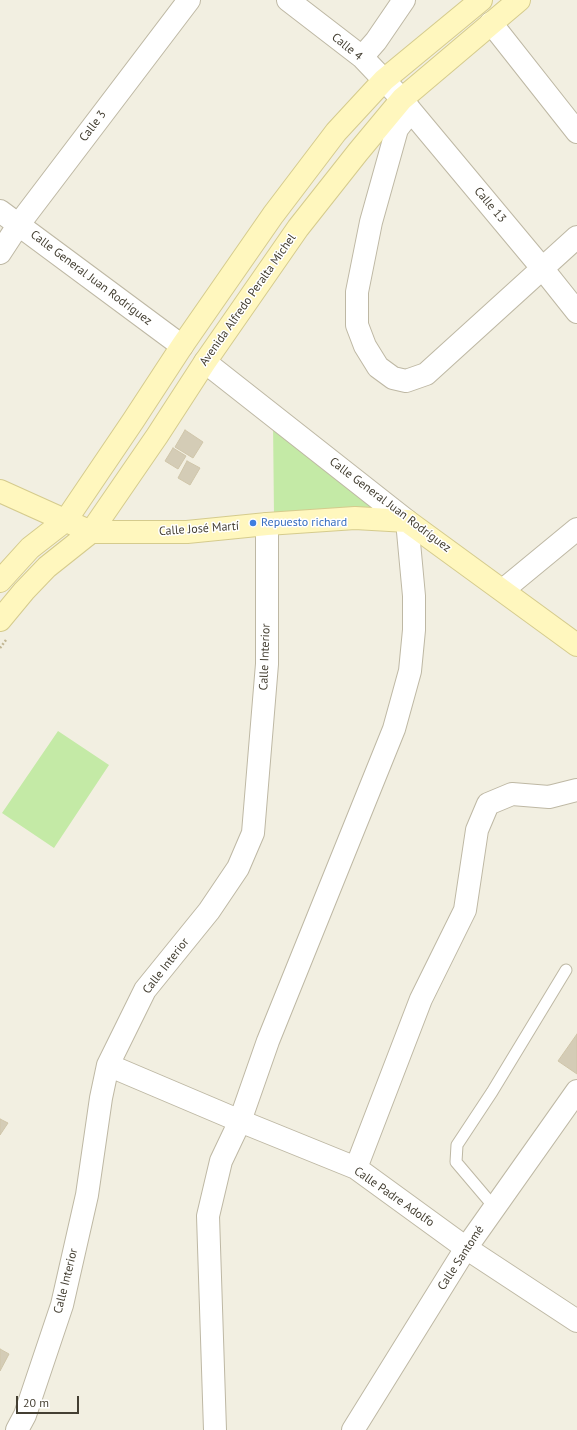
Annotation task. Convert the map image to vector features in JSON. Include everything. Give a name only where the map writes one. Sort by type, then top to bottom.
[{"type":"main road","points":[[0,580],[30,548],[66,520],[182,346],[274,215],[336,132],[384,80],[481,0]]},
{"type":"main road","name":"Avenida Alfredo Peralta Michel","points":[[0,620],[24,591],[47,567],[91,532],[157,436],[205,362],[298,228],[358,152],[491,23],[519,0]]},
{"type":"main road","name":"Calle José Martí","points":[[0,492],[91,532],[187,532],[267,524],[355,518],[407,521]]},
{"type":"main road","name":"Calle General Juan Rodríguez","points":[[407,521],[577,645]]},
{"type":"street","name":"Calle 3","points":[[0,253],[19,224],[189,0]]},
{"type":"street","name":"Calle 4","points":[[288,0],[362,57],[406,105]]},
{"type":"street","points":[[362,57],[376,41],[404,0]]},
{"type":"street","points":[[491,23],[577,132]]},
{"type":"street","points":[[406,105],[397,129],[371,222],[356,292],[357,326],[365,346],[378,367],[393,378],[406,381],[426,374],[577,237]]},
{"type":"street","name":"Calle 13","points":[[406,105],[577,312]]},
{"type":"street","name":"Calle General Juan Rodríguez","points":[[0,211],[182,346]]},
{"type":"street","name":"Calle General Juan Rodríguez","points":[[205,362],[407,521]]},
{"type":"street","points":[[215,1430],[208,1216],[221,1162],[240,1121],[268,1041],[394,729],[410,671],[414,630],[414,596],[407,521]]},
{"type":"street","name":"Calle Interior","points":[[16,1430],[25,1415],[62,1304],[87,1196],[101,1098],[108,1065],[145,990],[209,911],[238,868],[253,833],[266,664],[267,524]]},
{"type":"street","points":[[503,590],[577,529]]},
{"type":"street","points":[[356,1168],[421,999],[465,910],[477,830],[488,804],[512,794],[549,797],[577,790]]},
{"type":"street","name":"Calle Padre Adolfo","points":[[108,1065],[356,1168],[466,1248],[577,1321]]},
{"type":"street","name":"Calle Santomé","points":[[352,1430],[466,1248],[577,1091]]},
{"type":"lane","points":[[495,1208],[456,1162],[457,1145],[492,1092],[566,970]]},
{"type":"green space","points":[[273,421],[382,516],[274,516]]},
{"type":"green space","points":[[58,731],[109,765],[54,848],[2,813]]},
{"type":"building","points":[[185,430],[203,442],[193,458],[175,447]]},
{"type":"building","points":[[173,448],[186,456],[178,469],[165,461]]},
{"type":"building","points":[[187,461],[200,468],[190,485],[178,478]]},
{"type":"building","points":[[577,1034],[577,1074],[558,1061]]},
{"type":"building","points":[[0,1119],[8,1123],[0,1135]]},
{"type":"building","points":[[0,1349],[9,1354],[0,1371]]},
{"type":"place","name":"Repuesto richard","points":[[253,523]]}]
